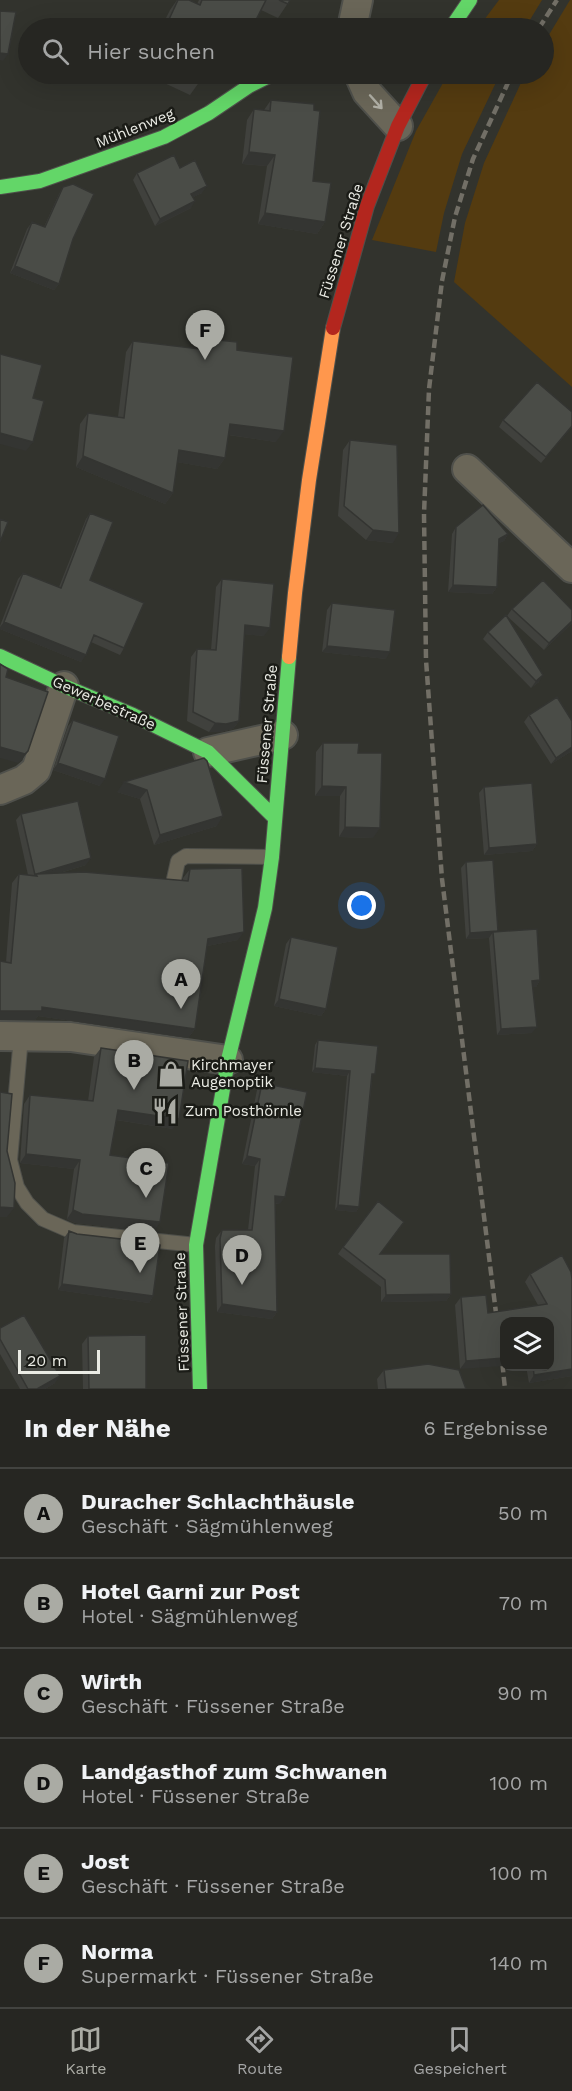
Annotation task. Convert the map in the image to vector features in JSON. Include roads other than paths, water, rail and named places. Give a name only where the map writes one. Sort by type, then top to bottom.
[{"type":"main road","points":[[458,18],[469,1]]},
{"type":"main road","name":"Mühlenweg","points":[[0,187],[40,181],[164,137],[209,113],[253,84]]},
{"type":"main road","name":"Füssener Straße","points":[[200,1389],[196,1245],[228,1060],[265,908],[272,857],[295,592],[329,343],[367,206],[398,126],[420,84]]},
{"type":"main road","name":"Gewerbestraße","points":[[0,656],[133,715],[208,752],[275,818]]},
{"type":"street","points":[[354,18],[358,0]]},
{"type":"street","points":[[363,84],[367,92],[398,126]]},
{"type":"street","points":[[467,469],[572,568]]},
{"type":"street","points":[[0,790],[24,780],[36,770],[64,686]]},
{"type":"street","points":[[208,752],[283,735]]},
{"type":"street","points":[[11,1036],[71,1037],[228,1060]]},
{"type":"lane","points":[[174,879],[178,861],[186,856],[272,857]]},
{"type":"lane","points":[[11,1036],[5,1160],[27,1203],[43,1219],[73,1232],[196,1245]]},
{"type":"railway","points":[[545,18],[557,0]]},
{"type":"railway","points":[[498,1329],[442,879],[426,660],[424,514],[429,389],[442,281],[455,217],[473,159],[507,84]]},
{"type":"railway","points":[[503,1371],[505,1389]]},
{"type":"place","name":"Norma","points":[[205,360]]},
{"type":"place","name":"Duracher Schlachthäusle","points":[[181,1009]]},
{"type":"place","name":"Kirchmayer Augenoptik","points":[[171,1074]]},
{"type":"place","name":"Hotel Garni zur Post","points":[[134,1090]]},
{"type":"place","name":"Zum Posthörnle","points":[[165,1111]]},
{"type":"place","name":"Wirth","points":[[146,1198]]},
{"type":"place","name":"Jost","points":[[140,1273]]},
{"type":"place","name":"Landgasthof zum Schwanen","points":[[242,1285]]}]
